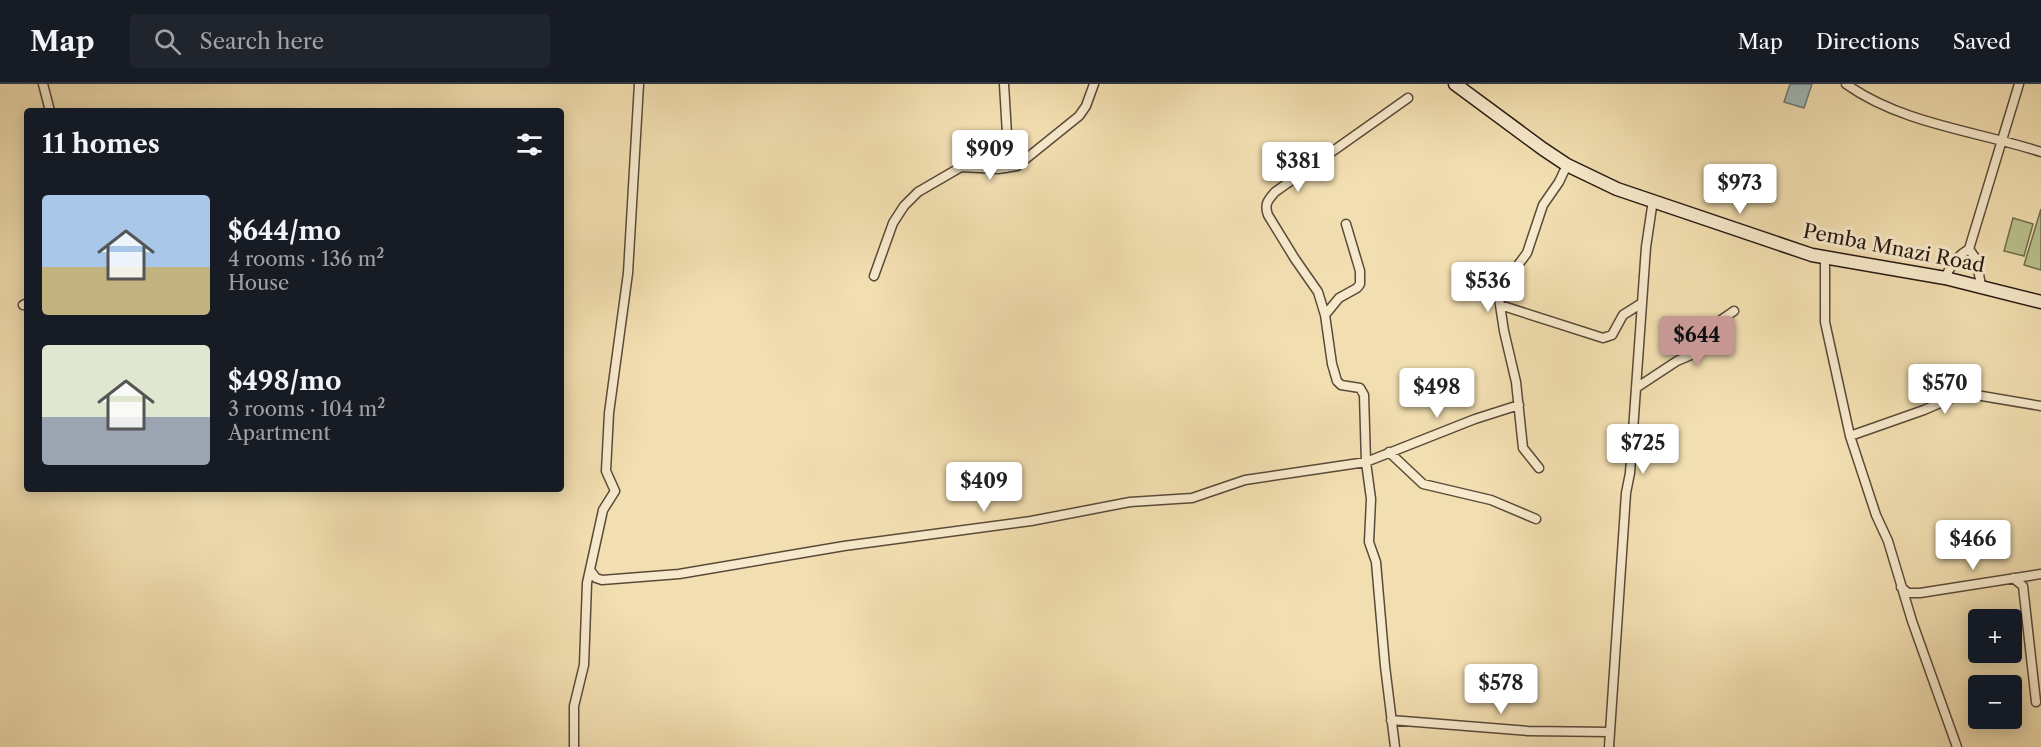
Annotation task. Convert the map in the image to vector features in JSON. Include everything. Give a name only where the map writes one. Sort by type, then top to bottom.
[{"type":"main road","name":"Pemba Mnazi Road","points":[[1455,84],[1515,130],[1567,165],[1617,189],[1812,255],[1981,285],[2041,302]]},
{"type":"street","points":[[44,84],[49,108]]},
{"type":"street","points":[[574,747],[574,706],[583,676],[586,595],[590,570],[603,510],[615,491],[606,471],[609,413],[627,273],[639,84]]},
{"type":"street","points":[[1004,84],[1007,134],[1006,168]]},
{"type":"street","points":[[874,276],[893,223],[904,206],[918,192],[961,167],[1006,168],[1024,162],[1078,116],[1086,106],[1094,84]]},
{"type":"street","points":[[1846,84],[1862,95],[1915,116],[1960,131],[2003,140],[2041,152]]},
{"type":"street","points":[[1862,95],[1866,84]]},
{"type":"street","points":[[1945,278],[1950,266],[1960,254],[1969,249],[2019,84]]},
{"type":"street","points":[[1395,747],[1376,562],[1369,542],[1371,499],[1366,462],[1364,395],[1360,388],[1341,385],[1335,377],[1321,296],[1268,215],[1266,202],[1275,192],[1408,98]]},
{"type":"street","points":[[1539,468],[1523,448],[1519,405],[1498,292],[1500,286],[1527,253],[1543,205],[1559,182],[1567,165]]},
{"type":"street","points":[[1609,747],[1648,225],[1653,200]]},
{"type":"street","points":[[1325,315],[1339,298],[1360,284],[1360,271],[1346,225]]},
{"type":"street","points":[[1969,249],[1976,260],[1981,285]]},
{"type":"street","points":[[1825,258],[1825,322],[1850,436],[1957,747]]},
{"type":"street","points":[[1500,305],[1603,338],[1612,335],[1623,315],[1642,303]]},
{"type":"street","points":[[1636,388],[1677,361],[1691,355],[1715,324],[1734,311]]},
{"type":"street","points":[[1850,436],[1954,397],[1976,395],[2041,406]]},
{"type":"street","points":[[590,570],[596,578],[608,581],[679,574],[852,545],[1031,521],[1130,502],[1192,498],[1245,480],[1366,462],[1475,419],[1519,405]]},
{"type":"street","points":[[1389,452],[1423,484],[1491,500],[1536,519]]},
{"type":"street","points":[[1900,586],[1913,594],[2041,574]]},
{"type":"street","points":[[2013,578],[2022,586],[2036,702]]},
{"type":"street","points":[[1391,720],[1528,731],[1610,732]]},
{"type":"green space","points":[[2041,209],[2041,270],[2024,265]]},
{"type":"green space","points":[[2013,218],[2033,224],[2024,256],[2004,251]]},
{"type":"water","points":[[1790,84],[1812,84],[1804,108],[1784,102]]}]
